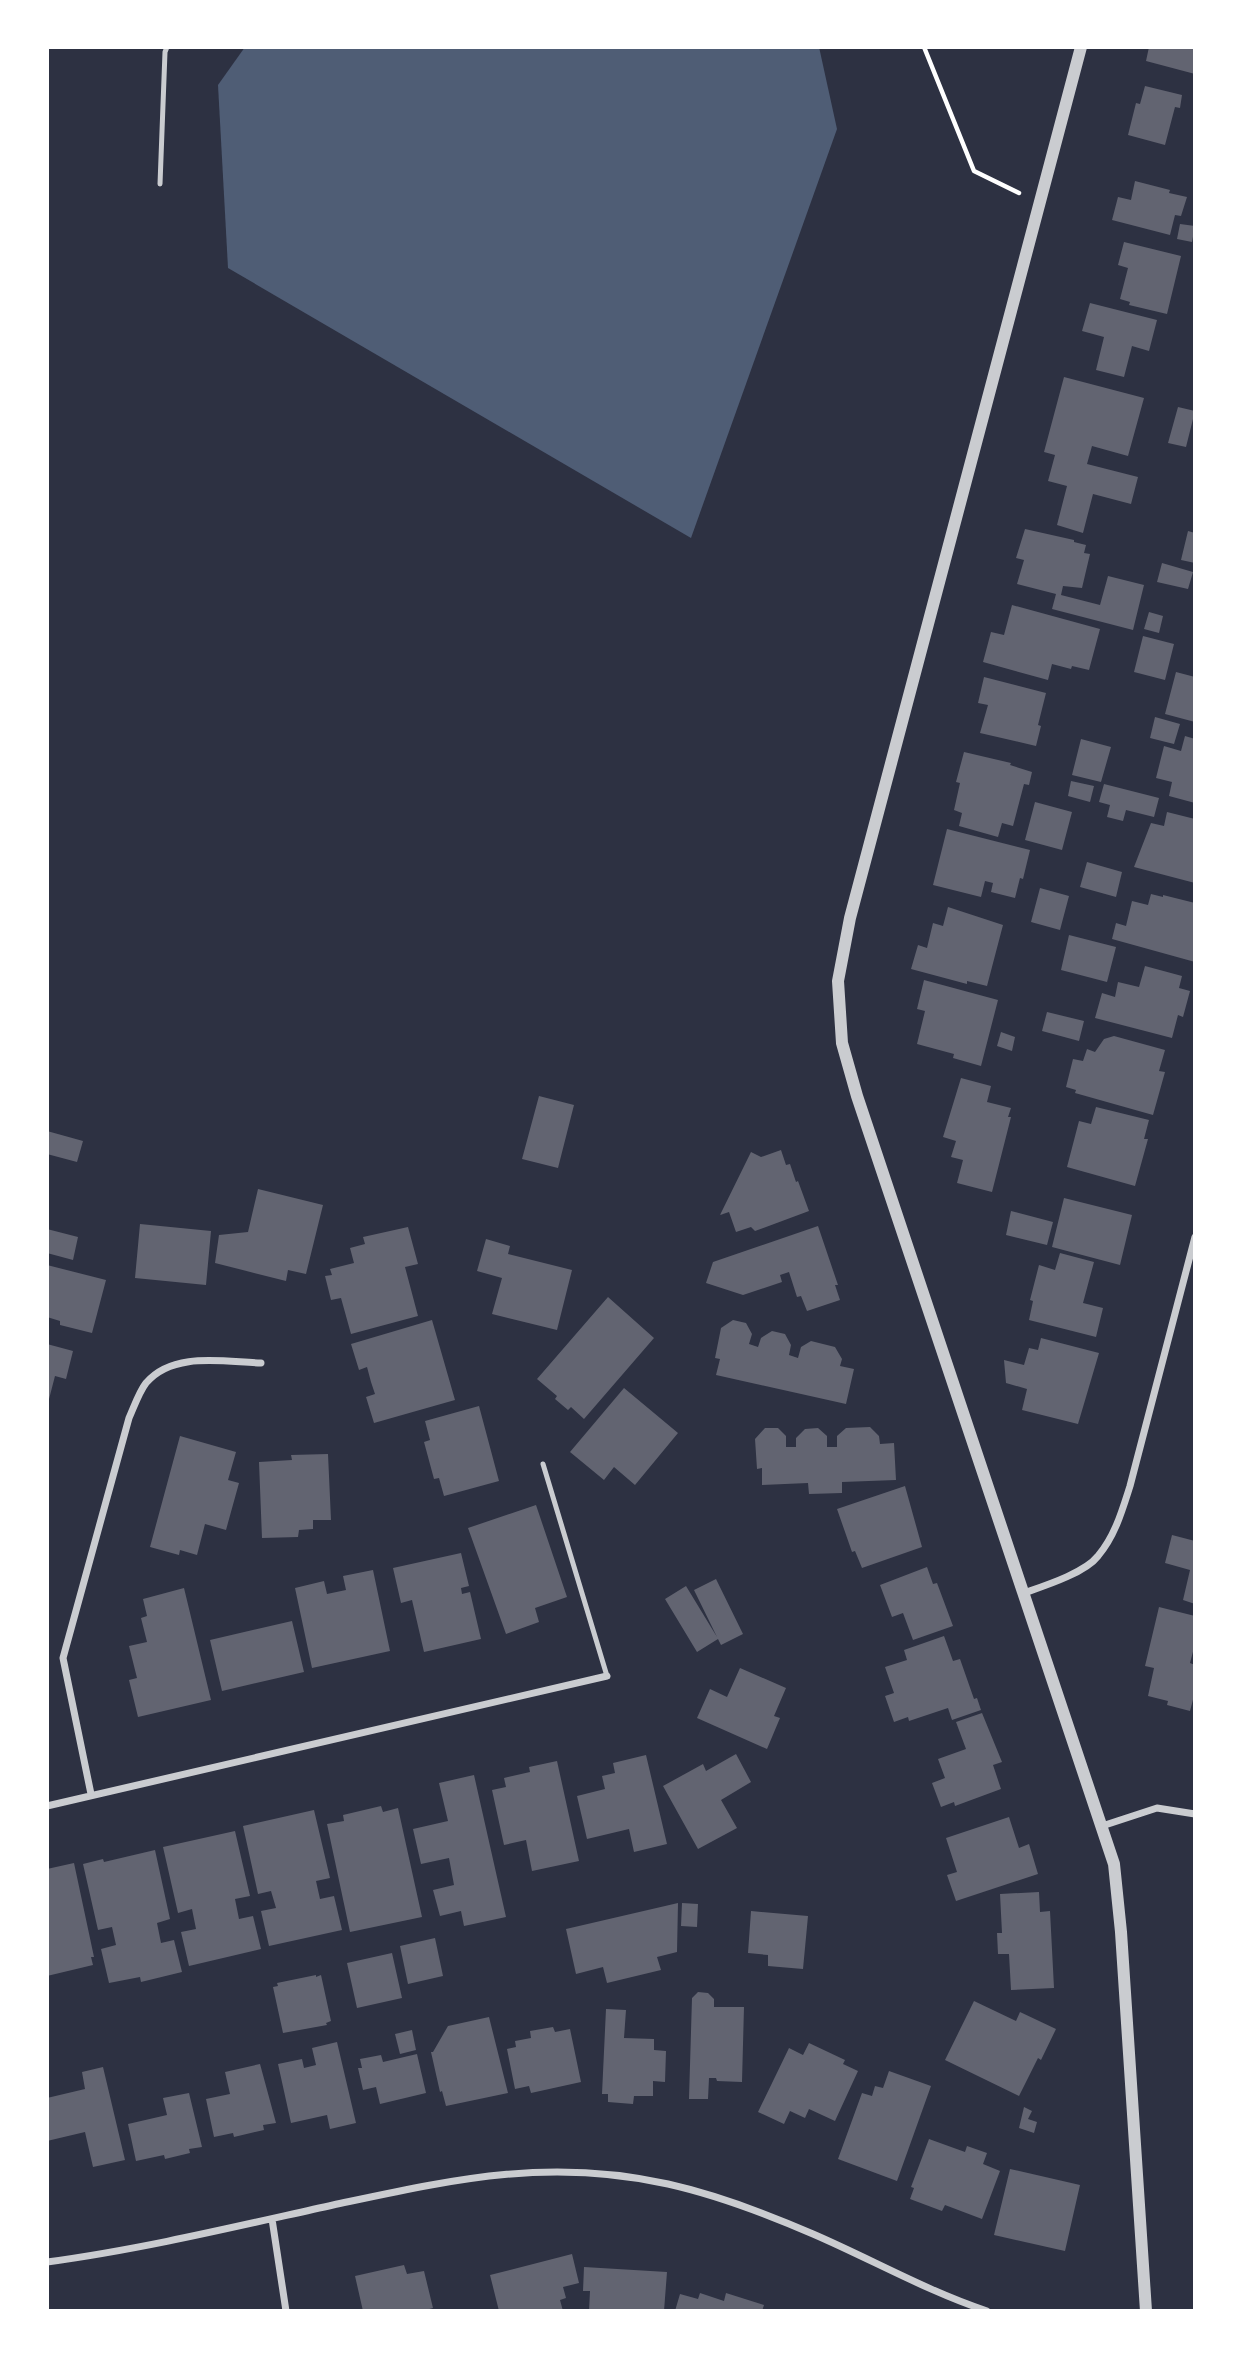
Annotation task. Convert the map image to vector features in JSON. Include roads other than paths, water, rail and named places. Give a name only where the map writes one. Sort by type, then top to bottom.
[{"type":"street","points":[[1081,47],[850,918],[838,981],[842,1043],[857,1096],[1114,1864],[1146,2311]]},
{"type":"street","points":[[1024,1593],[1061,1580],[1097,1558],[1117,1525],[1130,1486],[1195,1237]]},
{"type":"street","points":[[92,1794],[63,1658],[130,1418],[145,1384],[169,1365],[200,1362],[261,1363]]},
{"type":"street","points":[[47,1806],[607,1676]]},
{"type":"street","points":[[1102,1826],[1157,1808],[1195,1814]]},
{"type":"street","points":[[47,2262],[103,2255],[419,2187],[489,2175],[546,2171],[614,2174],[670,2184],[741,2206],[813,2234],[925,2287],[987,2311]]},
{"type":"street","points":[[272,2219],[286,2311]]},
{"type":"lane","points":[[160,184],[167,47]]},
{"type":"lane","points":[[543,1464],[607,1676]]},
{"type":"water","points":[[245,47],[819,47],[837,129],[691,538],[228,268],[218,85]]}]
